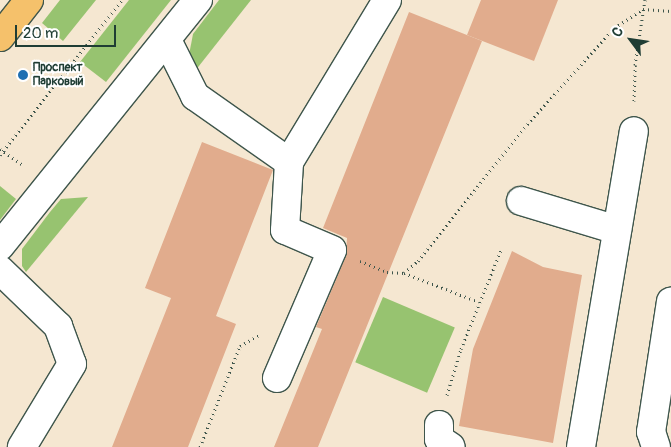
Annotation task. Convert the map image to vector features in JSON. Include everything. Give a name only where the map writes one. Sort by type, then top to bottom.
[{"type":"main road","points":[[0,37],[29,0]]},
{"type":"street","points":[[0,246],[198,0]]},
{"type":"street","points":[[277,378],[332,250],[285,230],[289,162],[387,0]]},
{"type":"street","points":[[167,40],[194,96],[289,162]]},
{"type":"street","points":[[581,447],[634,131]]},
{"type":"street","points":[[521,201],[617,230]]},
{"type":"street","points":[[0,270],[58,326],[72,364],[22,447]]},
{"type":"street","points":[[656,447],[651,432],[671,302]]},
{"type":"path","points":[[0,155],[122,0]]},
{"type":"path","points":[[634,131],[635,65],[645,0]]},
{"type":"path","points":[[404,273],[418,261],[524,128],[614,28],[643,9],[671,11]]},
{"type":"path","points":[[332,250],[387,272],[404,273],[480,302]]},
{"type":"path","points":[[445,436],[461,349],[501,250]]},
{"type":"path","points":[[200,447],[240,346],[265,332]]},
{"type":"green space","points":[[60,0],[96,0],[63,41],[42,23]]},
{"type":"green space","points":[[129,0],[171,0],[106,82],[80,62]]},
{"type":"green space","points":[[219,0],[251,0],[195,71],[189,55],[193,34]]},
{"type":"green space","points":[[0,186],[16,199],[0,220]]},
{"type":"green space","points":[[88,197],[26,272],[22,266],[22,249],[50,212],[61,199]]},
{"type":"green space","points":[[383,297],[455,327],[427,393],[355,362]]},
{"type":"building","points":[[481,0],[558,0],[534,61],[467,35]]},
{"type":"building","points":[[409,12],[482,41],[318,447],[274,447],[322,329],[316,327],[346,256],[347,238],[323,228]]},
{"type":"building","points":[[202,142],[273,170],[216,316],[236,324],[188,447],[112,447],[171,298],[145,288]]},
{"type":"building","points":[[512,251],[543,267],[582,275],[553,443],[459,426],[473,349]]},
{"type":"place","name":"Проспект Парковый","points":[[23,75]]}]
